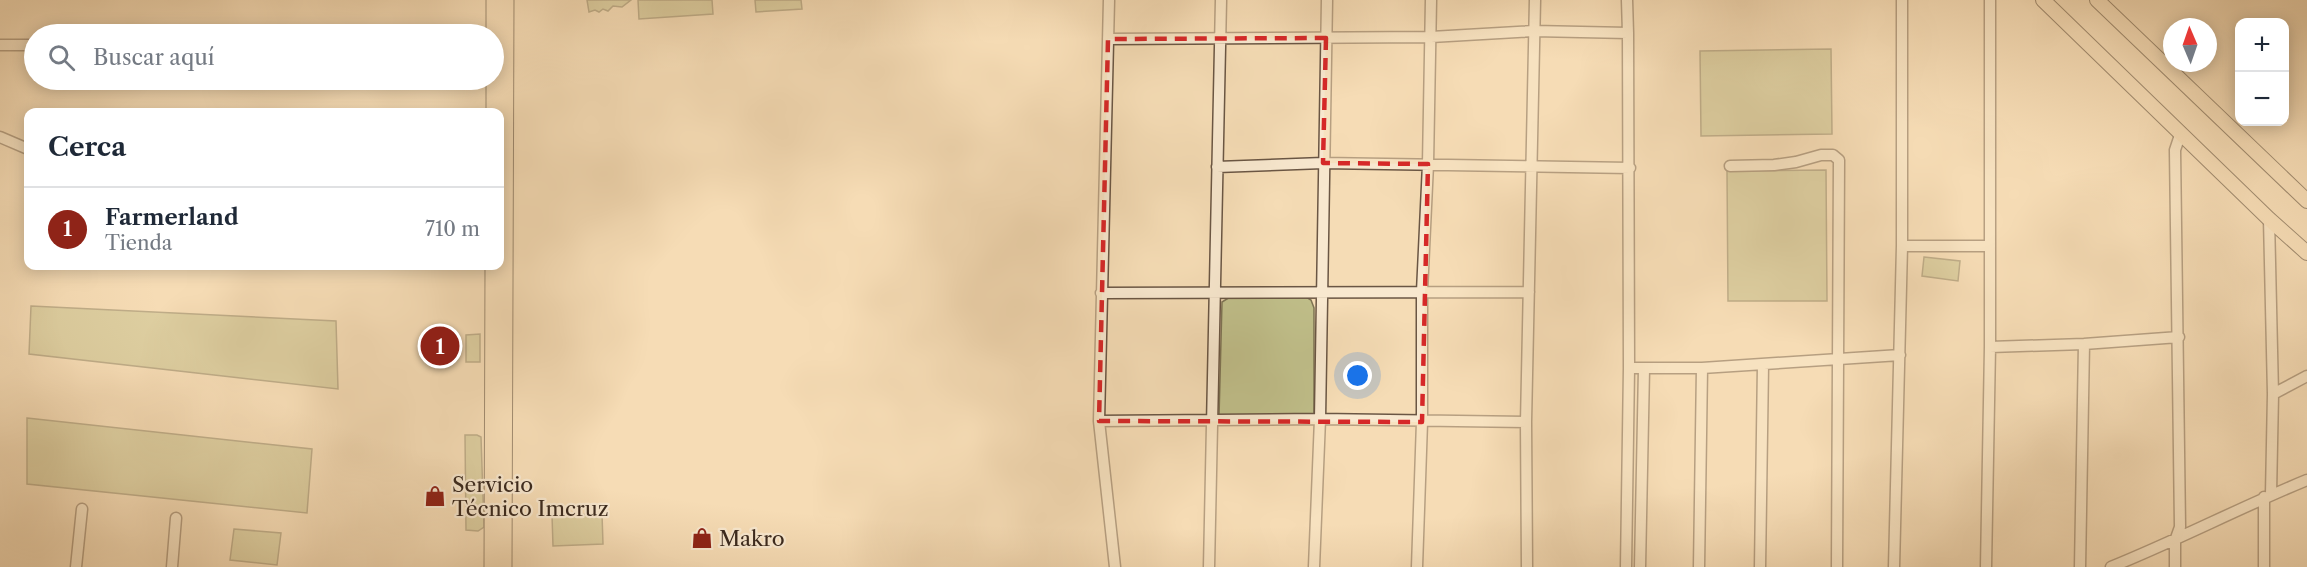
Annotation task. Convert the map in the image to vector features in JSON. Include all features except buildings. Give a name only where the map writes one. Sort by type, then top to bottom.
[{"type":"highway","points":[[494,0],[494,24]]},
{"type":"highway","points":[[504,567],[506,0]]},
{"type":"highway","points":[[494,90],[494,108]]},
{"type":"highway","points":[[492,567],[493,270]]},
{"type":"main road","points":[[2043,0],[2307,253]]},
{"type":"main road","points":[[2103,2],[2307,201]]},
{"type":"street","points":[[1109,0],[1099,421],[1116,567]]},
{"type":"street","points":[[1209,567],[1221,0]]},
{"type":"street","points":[[1314,567],[1320,420],[1327,0]]},
{"type":"street","points":[[1417,567],[1431,0]]},
{"type":"street","points":[[1527,567],[1526,422],[1535,0]]},
{"type":"street","points":[[1626,567],[1630,168],[1627,0]]},
{"type":"street","points":[[1894,567],[1902,246],[1902,0]]},
{"type":"street","points":[[1986,567],[1990,347],[1990,0]]},
{"type":"street","points":[[1108,39],[1431,37],[1534,31],[1628,33]]},
{"type":"street","points":[[0,45],[24,45]]},
{"type":"street","points":[[2175,567],[2175,541],[2180,527],[2175,150],[2181,132]]},
{"type":"street","points":[[0,138],[24,147]]},
{"type":"street","points":[[1730,166],[1774,165],[1821,155],[1833,155],[1839,160],[1837,567]]},
{"type":"street","points":[[1217,167],[1323,163],[1630,168]]},
{"type":"street","points":[[2264,567],[2273,394],[2269,219]]},
{"type":"street","points":[[1902,246],[1990,246]]},
{"type":"street","points":[[1101,293],[1529,292]]},
{"type":"street","points":[[1990,347],[2179,338]]},
{"type":"street","points":[[2080,567],[2084,344]]},
{"type":"street","points":[[1629,368],[1702,368],[1900,355]]},
{"type":"street","points":[[1760,567],[1763,365]]},
{"type":"street","points":[[1699,567],[1702,368]]},
{"type":"street","points":[[1640,567],[1644,369]]},
{"type":"street","points":[[2273,394],[2307,376]]},
{"type":"street","points":[[1099,421],[1212,419],[1526,422]]},
{"type":"street","points":[[2111,567],[2175,541],[2268,496],[2307,480]]},
{"type":"street","points":[[76,567],[81,509]]},
{"type":"street","points":[[172,567],[176,518]]},
{"type":"highlighted area","points":[[1326,38],[1323,163],[1428,164],[1422,422],[1099,421],[1108,39]]},
{"type":"shaded area","points":[[587,0],[631,0],[622,7],[613,6],[608,11],[603,9],[599,12],[595,10],[589,12]]},
{"type":"shaded area","points":[[638,0],[712,0],[713,14],[639,19]]},
{"type":"shaded area","points":[[755,0],[801,0],[802,9],[756,12]]},
{"type":"shaded area","points":[[1831,49],[1832,134],[1701,136],[1700,51]]},
{"type":"shaded area","points":[[1826,170],[1827,301],[1728,301],[1727,171]]},
{"type":"shaded area","points":[[1924,257],[1960,261],[1958,281],[1922,276]]},
{"type":"shaded area","points":[[1230,297],[1306,297],[1311,300],[1314,308],[1314,416],[1219,417],[1222,302]]},
{"type":"shaded area","points":[[31,306],[336,321],[338,389],[29,354]]},
{"type":"shaded area","points":[[480,334],[480,362],[466,362],[466,335]]},
{"type":"shaded area","points":[[27,418],[312,449],[307,513],[27,484]]},
{"type":"shaded area","points":[[465,435],[481,437],[484,527],[478,531],[466,530]]},
{"type":"shaded area","points":[[602,514],[603,544],[553,546],[552,515]]},
{"type":"shaded area","points":[[234,529],[281,533],[277,565],[230,560]]},
{"type":"place","name":"Farmerland","points":[[440,346]]},
{"type":"place","name":"Servicio Técnico Imcruz","points":[[435,496]]},
{"type":"place","name":"Makro","points":[[702,538]]}]
